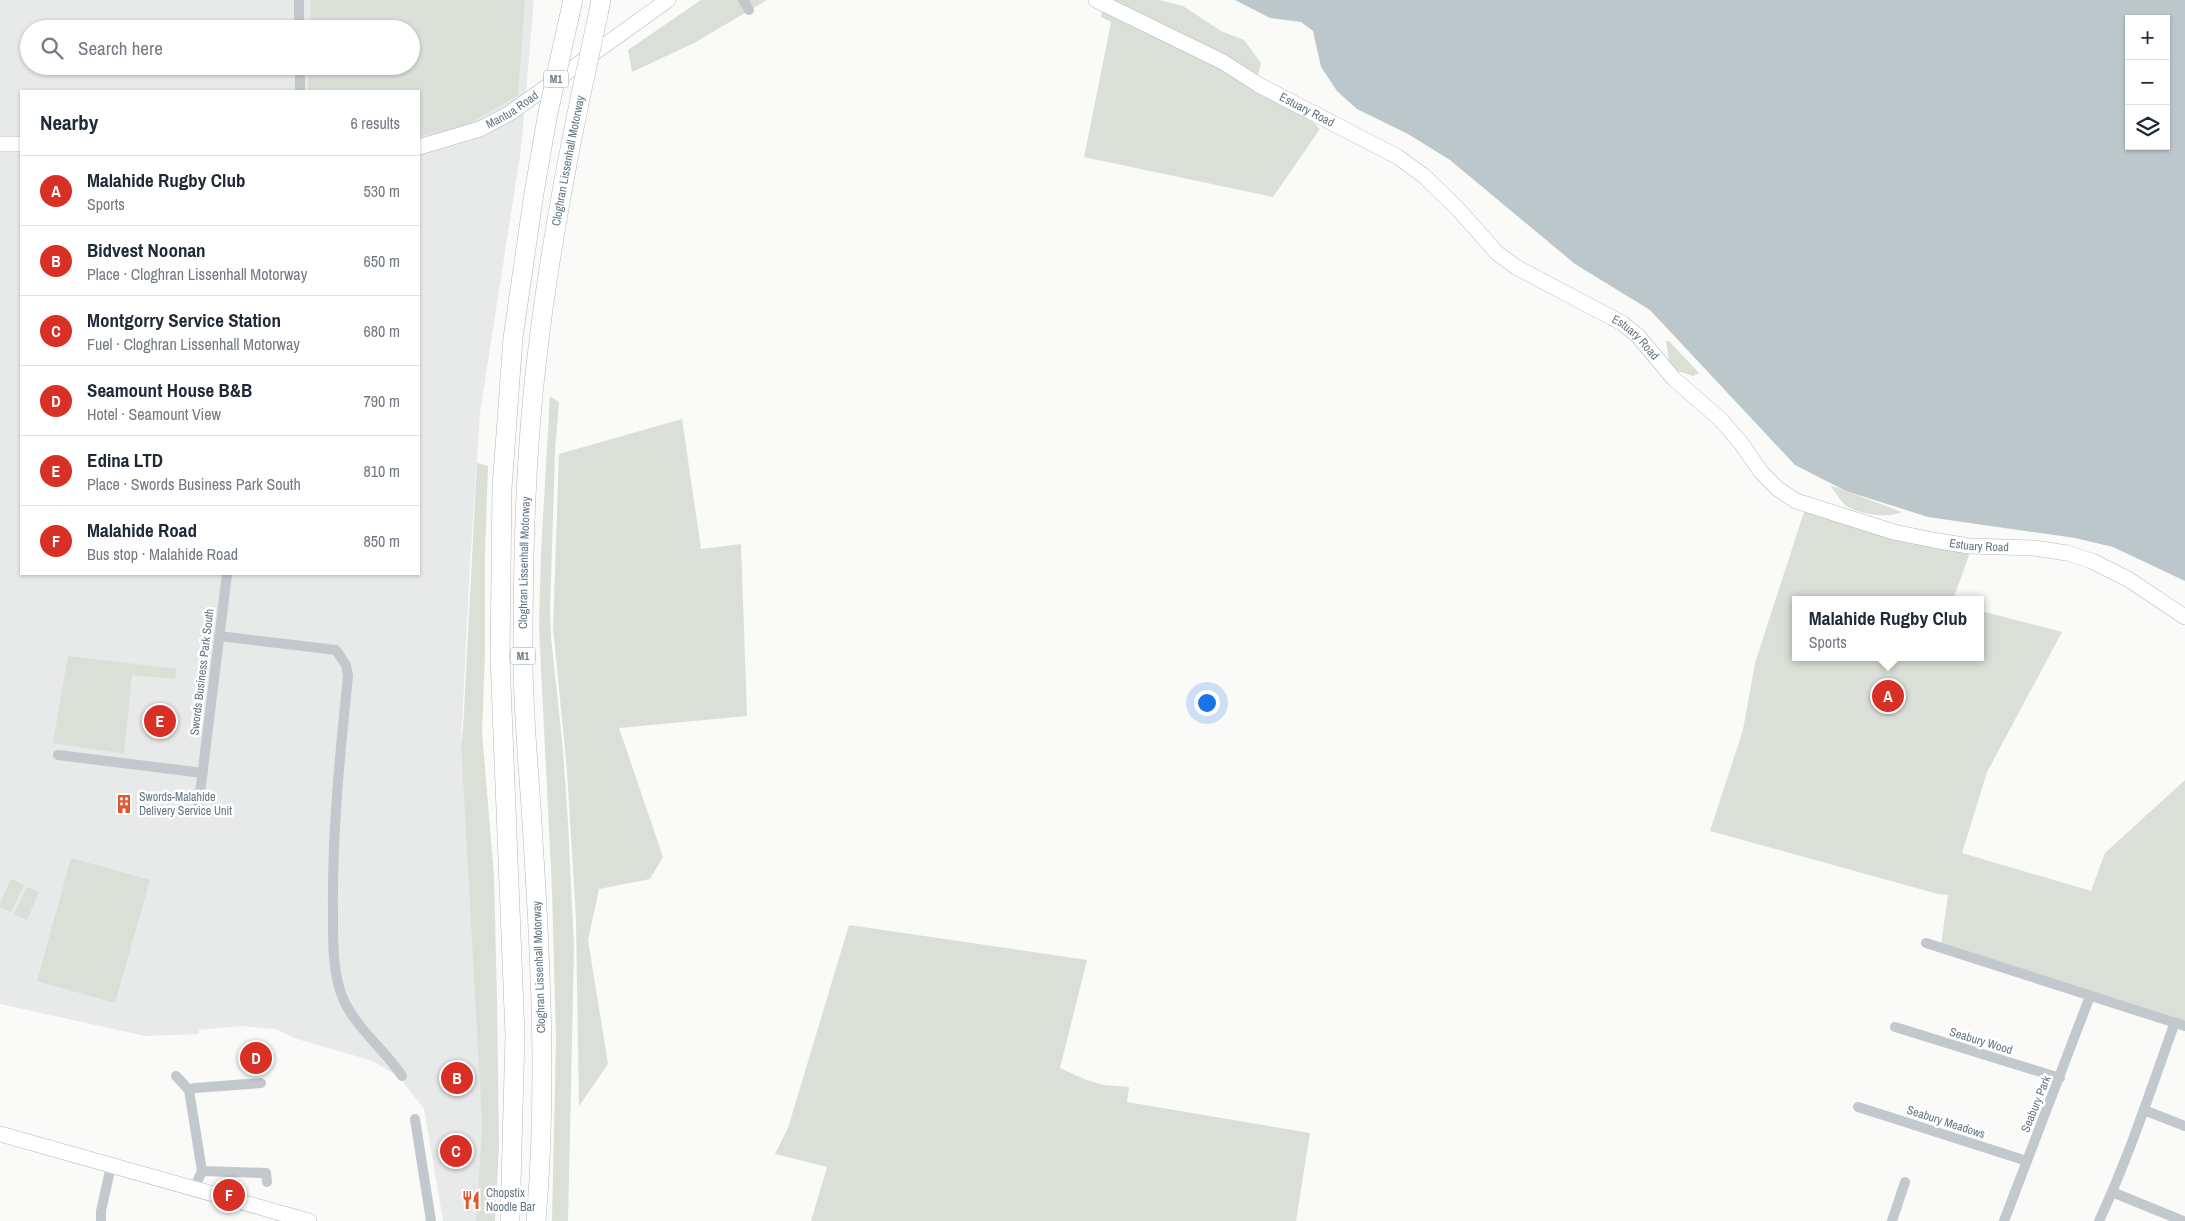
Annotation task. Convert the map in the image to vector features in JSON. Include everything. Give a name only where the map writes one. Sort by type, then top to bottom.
[{"type":"highway","name":"Cloghran Lissenhall Motorway","points":[[510,1221],[515,1035],[500,658],[502,488],[513,338],[534,193],[547,118],[573,0]]},
{"type":"highway","name":"Cloghran Lissenhall Motorway","points":[[536,1221],[541,1107],[541,1004],[523,661],[526,531],[537,359],[560,202],[600,8]]},
{"type":"street","points":[[299,0],[299,20]]},
{"type":"street","name":"Mantua Road","points":[[420,147],[480,129],[510,113],[668,0]]},
{"type":"street","points":[[743,0],[749,10]]},
{"type":"street","name":"Estuary Road","points":[[1096,0],[1223,62],[1259,85],[1398,157],[1424,176],[1458,209],[1497,252],[1516,267],[1622,323],[1638,336],[1674,379],[1720,419],[1741,443],[1761,472],[1778,489],[1796,501],[1894,532],[1932,540],[1969,546],[2034,548],[2067,553],[2092,561],[2128,579],[2185,617]]},
{"type":"street","points":[[300,75],[300,90]]},
{"type":"street","points":[[0,144],[20,144]]},
{"type":"street","name":"Swords Business Park South","points":[[198,809],[227,575]]},
{"type":"street","points":[[220,636],[336,650],[346,665],[348,676],[332,862],[336,973],[342,995],[350,1011],[390,1058],[402,1076]]},
{"type":"street","points":[[58,755],[203,774]]},
{"type":"street","points":[[1926,943],[2185,1026]]},
{"type":"street","name":"Seabury Park","points":[[2004,1221],[2090,996]]},
{"type":"street","points":[[2099,1221],[2144,1110],[2175,1022]]},
{"type":"street","name":"Seabury Wood","points":[[1895,1027],[2060,1078]]},
{"type":"street","points":[[176,1076],[189,1090],[202,1171],[194,1189]]},
{"type":"street","points":[[189,1090],[261,1083]]},
{"type":"street","name":"Seabury Meadows","points":[[1858,1108],[2027,1161]]},
{"type":"street","points":[[2144,1110],[2185,1126]]},
{"type":"street","points":[[415,1119],[431,1221]]},
{"type":"street","points":[[0,1134],[309,1221]]},
{"type":"street","points":[[101,1221],[101,1211],[111,1166]]},
{"type":"street","points":[[202,1171],[266,1173],[267,1182]]},
{"type":"street","points":[[1892,1221],[1905,1182]]},
{"type":"street","points":[[2112,1192],[2183,1221]]},
{"type":"shaded area","points":[[0,0],[534,0],[521,149],[480,413],[461,745],[482,1124],[476,1221],[443,1221],[424,1109],[400,1078],[373,1061],[297,1039],[276,1029],[240,1026],[199,1030],[199,1034],[145,1036],[0,1004]]},
{"type":"shaded area","points":[[311,0],[525,0],[518,95],[459,130],[420,136],[420,90],[308,90],[309,75],[420,75],[420,20],[310,20]]},
{"type":"shaded area","points":[[701,0],[767,0],[694,43],[632,72],[628,50]]},
{"type":"shaded area","points":[[1104,0],[1160,0],[1183,6],[1221,31],[1244,40],[1261,63],[1255,87],[1306,115],[1320,129],[1273,197],[1084,157],[1111,22],[1101,17]]},
{"type":"shaded area","points":[[1235,0],[2185,0],[2185,581],[2113,547],[2075,538],[1928,517],[1846,491],[1795,465],[1650,310],[1575,264],[1450,160],[1408,134],[1357,109],[1337,91],[1321,67],[1313,31],[1301,22],[1270,18]]},
{"type":"shaded area","points":[[1666,341],[1669,341],[1699,373],[1693,376],[1675,370],[1669,361]]},
{"type":"shaded area","points":[[550,396],[559,402],[555,451],[550,612],[551,637],[563,750],[574,948],[568,1221],[552,1221],[556,1040],[552,890],[539,627],[541,553]]},
{"type":"shaded area","points":[[682,419],[701,549],[741,544],[747,716],[619,728],[663,857],[650,879],[599,889],[588,940],[608,1064],[579,1106],[576,919],[567,770],[553,628],[559,454]]},
{"type":"shaded area","points":[[477,463],[488,466],[482,733],[494,876],[499,1147],[495,1221],[476,1221],[482,1125],[461,745]]},
{"type":"shaded area","points":[[1830,485],[1902,512],[1882,515],[1854,510],[1843,503]]},
{"type":"shaded area","points":[[1804,512],[1970,552],[1954,596],[1792,596],[1792,661],[1984,661],[1984,612],[2062,632],[1987,772],[1962,853],[2091,891],[2105,853],[2185,780],[2185,1023],[1941,945],[1948,895],[1938,894],[1710,831],[1743,730],[1755,663]]},
{"type":"shaded area","points":[[68,656],[177,669],[175,679],[132,675],[124,754],[53,743]]},
{"type":"shaded area","points":[[71,858],[150,880],[115,1003],[37,981]]},
{"type":"shaded area","points":[[11,879],[24,885],[11,912],[0,907],[0,904]]},
{"type":"shaded area","points":[[27,887],[39,892],[27,920],[14,914]]},
{"type":"shaded area","points":[[849,925],[1087,960],[1060,1068],[1103,1085],[1129,1087],[1127,1102],[1310,1133],[1296,1221],[811,1221],[827,1167],[775,1154],[788,1128]]},
{"type":"place","name":"Malahide Rugby Club","points":[[1888,696]]},
{"type":"place","name":"Edina LTD","points":[[160,721]]},
{"type":"place","name":"Swords-Malahide Delivery Service Unit","points":[[124,804]]},
{"type":"place","name":"Seamount House B&B","points":[[256,1058]]},
{"type":"place","name":"Bidvest Noonan","points":[[457,1078]]},
{"type":"place","name":"Montgorry Service Station","points":[[456,1151]]},
{"type":"place","name":"Malahide Road","points":[[229,1195]]},
{"type":"place","name":"Chopstix Noodle Bar","points":[[471,1200]]}]
